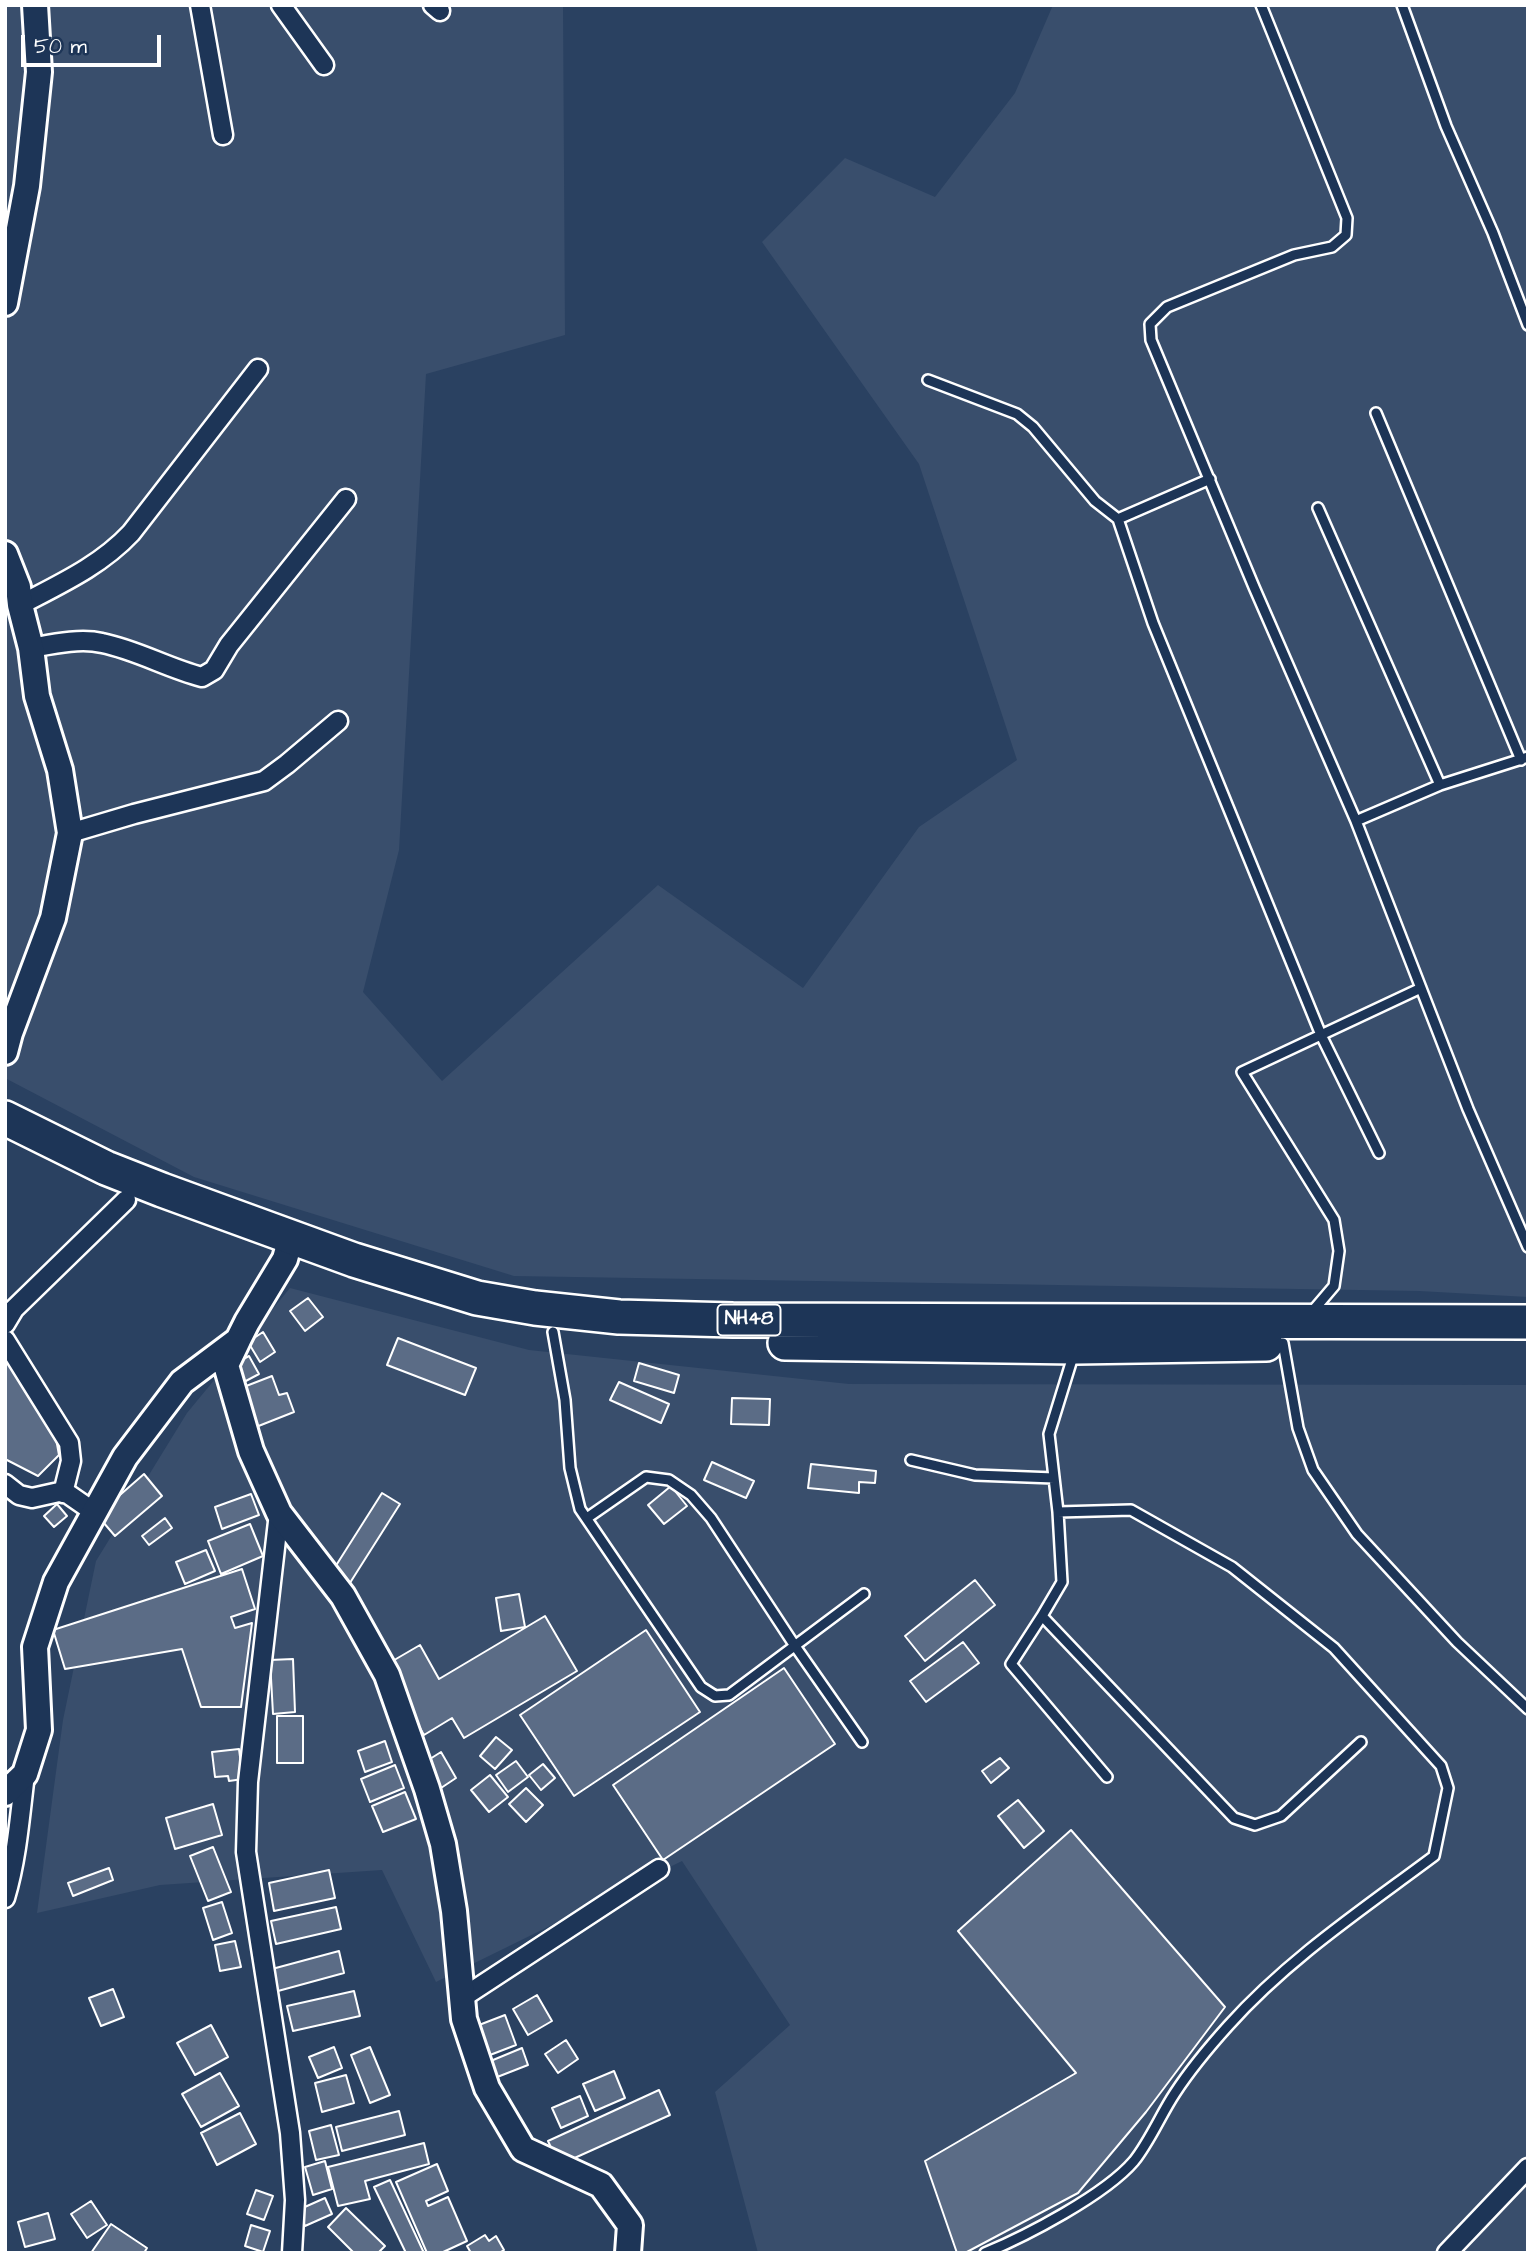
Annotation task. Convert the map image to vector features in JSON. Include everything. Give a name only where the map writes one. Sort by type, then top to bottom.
[{"type":"highway","name":"NH48","points":[[5,1118],[192,1213],[288,1248],[346,1281],[471,1319],[553,1332],[618,1339],[1076,1347],[1293,1332],[1528,1322]]},
{"type":"highway","name":"NH48","points":[[5,1143],[97,1189],[126,1200],[192,1213]]},
{"type":"highway","name":"NH48","points":[[288,1248],[354,1260],[477,1298],[535,1308],[619,1317],[1293,1332],[1528,1344]]},
{"type":"street","points":[[5,303],[27,186],[39,72],[35,5]]},
{"type":"street","points":[[200,5],[223,135]]},
{"type":"street","points":[[281,5],[324,65]]},
{"type":"street","points":[[20,605],[81,574],[115,551],[258,369]]},
{"type":"street","points":[[31,648],[55,643],[100,642],[146,656],[175,670],[202,677],[214,670],[229,645],[346,499]]},
{"type":"street","points":[[5,554],[18,587],[31,648],[37,696],[60,770],[70,833],[53,918],[5,1052]]},
{"type":"street","points":[[70,833],[264,781],[338,721]]},
{"type":"street","points":[[5,1324],[14,1309],[126,1200]]},
{"type":"street","points":[[288,1248],[226,1365],[251,1451],[279,1513],[343,1596],[387,1675],[427,1789],[443,1844],[454,1912],[464,2019],[486,2088],[523,2149],[601,2185],[630,2225],[628,2253]]},
{"type":"street","points":[[5,1340],[69,1443],[71,1461],[63,1493]]},
{"type":"street","points":[[5,1898],[13,1868],[25,1774],[39,1730],[35,1647],[56,1581],[125,1457],[182,1382],[238,1340]]},
{"type":"street","points":[[5,1484],[19,1495],[32,1498],[63,1493],[94,1512]]},
{"type":"street","points":[[279,1513],[248,1782],[246,1852],[290,2133],[295,2200],[292,2253]]},
{"type":"street","points":[[5,1793],[25,1774]]},
{"type":"street","points":[[462,1998],[659,1869]]},
{"type":"street","points":[[1447,2253],[1528,2168]]},
{"type":"lane","points":[[1261,5],[1347,218],[1346,235],[1332,247],[1294,255],[1167,307],[1150,324],[1151,340],[1356,821],[1468,1109],[1528,1247]]},
{"type":"lane","points":[[1402,5],[1446,126],[1493,233],[1527,323]]},
{"type":"lane","points":[[928,380],[1017,414],[1033,427],[1095,501],[1118,519],[1153,623],[1321,1035],[1379,1153]]},
{"type":"lane","points":[[1356,821],[1440,785],[1525,759],[1376,413]]},
{"type":"lane","points":[[1118,519],[1210,479]]},
{"type":"lane","points":[[1318,508],[1440,785]]},
{"type":"lane","points":[[1421,988],[1242,1072],[1334,1220],[1339,1251],[1334,1286],[1293,1332],[1298,1428],[1313,1470],[1357,1534],[1457,1642],[1528,1709]]},
{"type":"lane","points":[[553,1332],[565,1400],[569,1468],[580,1509],[701,1686],[715,1696],[729,1695],[864,1594]]},
{"type":"lane","points":[[1076,1347],[1049,1434],[1058,1511],[1062,1582],[1011,1664],[1108,1777]]},
{"type":"lane","points":[[911,1460],[975,1475],[1054,1478]]},
{"type":"lane","points":[[587,1518],[646,1477],[669,1480],[691,1495],[711,1518],[862,1742]]},
{"type":"lane","points":[[985,2253],[1009,2243],[1099,2192],[1133,2161],[1177,2090],[1228,2026],[1279,1975],[1434,1856],[1448,1788],[1441,1766],[1334,1648],[1232,1567],[1131,1510],[1058,1511]]},
{"type":"lane","points":[[1042,1616],[1234,1818],[1255,1825],[1281,1816],[1361,1742]]},
{"type":"shaded area","points":[[5,5],[563,5],[565,335],[426,374],[399,850],[363,992],[442,1081],[658,885],[803,988],[919,827],[1017,760],[919,464],[762,242],[845,158],[935,197],[1015,93],[1053,5],[1528,5],[1528,1297],[1419,1291],[514,1276],[194,1177],[5,1078]]},
{"type":"shaded area","points":[[290,1288],[529,1350],[849,1384],[1528,1385],[1528,2253],[758,2253],[715,2092],[790,2025],[682,1861],[436,1982],[382,1870],[160,1885],[37,1913],[63,1720],[96,1561],[187,1413]]},
{"type":"building","points":[[308,1298],[323,1317],[305,1331],[290,1311]]},
{"type":"building","points":[[263,1332],[275,1352],[260,1362],[248,1342]]},
{"type":"building","points":[[398,1338],[476,1368],[465,1395],[387,1365]]},
{"type":"building","points":[[249,1356],[259,1374],[242,1383],[232,1365]]},
{"type":"building","points":[[5,1359],[53,1422],[59,1455],[38,1476],[5,1459]]},
{"type":"building","points":[[639,1363],[679,1375],[674,1393],[634,1381]]},
{"type":"building","points":[[272,1376],[279,1395],[287,1393],[294,1412],[256,1427],[241,1388]]},
{"type":"building","points":[[619,1382],[669,1404],[661,1423],[610,1400]]},
{"type":"building","points":[[732,1398],[770,1399],[769,1425],[731,1424]]},
{"type":"building","points":[[712,1462],[754,1481],[746,1498],[704,1480]]},
{"type":"building","points":[[811,1464],[876,1471],[875,1483],[859,1482],[859,1493],[808,1488]]},
{"type":"building","points":[[144,1474],[162,1496],[115,1536],[97,1515]]},
{"type":"building","points":[[671,1486],[687,1506],[664,1524],[648,1505]]},
{"type":"building","points":[[382,1493],[400,1504],[348,1586],[330,1575]]},
{"type":"building","points":[[251,1494],[259,1515],[222,1529],[215,1507]]},
{"type":"building","points":[[57,1504],[67,1516],[54,1527],[44,1516]]},
{"type":"building","points":[[165,1518],[172,1528],[149,1545],[142,1536]]},
{"type":"building","points":[[250,1524],[263,1556],[221,1574],[208,1541]]},
{"type":"building","points":[[206,1550],[215,1571],[185,1584],[176,1562]]},
{"type":"building","points":[[242,1569],[255,1609],[231,1617],[235,1628],[252,1623],[241,1707],[201,1707],[182,1649],[65,1669],[53,1630]]},
{"type":"building","points":[[975,1580],[995,1605],[925,1661],[905,1636]]},
{"type":"building","points":[[519,1594],[525,1627],[501,1631],[496,1598]]},
{"type":"building","points":[[545,1616],[577,1671],[464,1738],[452,1718],[424,1735],[384,1666],[420,1645],[439,1679]]},
{"type":"building","points":[[646,1630],[700,1712],[574,1796],[520,1715]]},
{"type":"building","points":[[963,1642],[979,1663],[926,1702],[910,1681]]},
{"type":"building","points":[[293,1659],[295,1712],[273,1714],[270,1660]]},
{"type":"building","points":[[784,1668],[835,1744],[663,1860],[613,1785]]},
{"type":"building","points":[[277,1716],[303,1716],[303,1763],[277,1763]]},
{"type":"building","points":[[496,1737],[512,1750],[495,1769],[480,1756]]},
{"type":"building","points":[[385,1741],[392,1762],[365,1772],[358,1751]]},
{"type":"building","points":[[239,1749],[243,1779],[229,1781],[228,1776],[215,1777],[212,1752]]},
{"type":"building","points":[[441,1752],[456,1778],[438,1790],[422,1764]]},
{"type":"building","points":[[1000,1758],[1009,1768],[991,1783],[982,1771]]},
{"type":"building","points":[[516,1761],[528,1777],[508,1792],[496,1775]]},
{"type":"building","points":[[543,1764],[555,1778],[541,1790],[529,1775]]},
{"type":"building","points":[[395,1765],[404,1788],[370,1802],[361,1779]]},
{"type":"building","points":[[490,1775],[508,1797],[489,1812],[471,1790]]},
{"type":"building","points":[[526,1788],[543,1805],[526,1822],[509,1804]]},
{"type":"building","points":[[405,1792],[416,1819],[383,1832],[372,1806]]},
{"type":"building","points":[[1018,1800],[1044,1831],[1024,1848],[998,1816]]},
{"type":"building","points":[[213,1804],[222,1835],[175,1849],[166,1818]]},
{"type":"building","points":[[1071,1830],[1225,2007],[1146,2112],[1078,2193],[965,2253],[957,2253],[925,2161],[1076,2073],[958,1931]]},
{"type":"building","points":[[213,1847],[231,1892],[208,1901],[190,1856]]},
{"type":"building","points":[[109,1868],[113,1880],[73,1896],[68,1883]]},
{"type":"building","points":[[329,1870],[335,1898],[274,1911],[269,1883]]},
{"type":"building","points":[[222,1902],[232,1933],[213,1940],[203,1908]]},
{"type":"building","points":[[336,1907],[341,1929],[276,1944],[271,1921]]},
{"type":"building","points":[[235,1941],[241,1967],[220,1971],[215,1945]]},
{"type":"building","points":[[339,1951],[344,1973],[278,1991],[272,1969]]},
{"type":"building","points":[[113,1989],[124,2017],[101,2026],[89,1998]]},
{"type":"building","points":[[354,1991],[360,2016],[293,2031],[287,2006]]},
{"type":"building","points":[[537,1995],[552,2021],[528,2035],[513,2009]]},
{"type":"building","points":[[505,2015],[516,2045],[490,2055],[479,2025]]},
{"type":"building","points":[[211,2025],[228,2057],[195,2075],[177,2043]]},
{"type":"building","points":[[566,2040],[578,2059],[558,2073],[545,2054]]},
{"type":"building","points":[[334,2047],[342,2068],[318,2078],[309,2057]]},
{"type":"building","points":[[370,2047],[390,2095],[370,2103],[351,2055]]},
{"type":"building","points":[[522,2048],[528,2065],[487,2081],[481,2065]]},
{"type":"building","points":[[614,2071],[625,2098],[595,2111],[583,2084]]},
{"type":"building","points":[[220,2073],[239,2106],[201,2127],[182,2094]]},
{"type":"building","points":[[346,2075],[354,2103],[322,2112],[315,2083]]},
{"type":"building","points":[[659,2090],[670,2115],[559,2165],[548,2141]]},
{"type":"building","points":[[580,2096],[588,2116],[561,2128],[552,2108]]},
{"type":"building","points":[[399,2111],[405,2135],[342,2151],[336,2127]]},
{"type":"building","points":[[240,2113],[256,2144],[217,2165],[201,2133]]},
{"type":"building","points":[[331,2125],[339,2155],[316,2160],[309,2131]]},
{"type":"building","points":[[424,2143],[429,2164],[365,2181],[370,2199],[338,2206],[328,2167]]},
{"type":"building","points":[[325,2161],[332,2189],[313,2195],[305,2167]]},
{"type":"building","points":[[437,2164],[448,2191],[426,2201],[428,2206],[448,2197],[467,2241],[441,2253],[427,2253],[396,2182]]},
{"type":"building","points":[[390,2180],[424,2253],[406,2253],[374,2187]]},
{"type":"building","points":[[256,2190],[273,2196],[264,2220],[247,2214]]},
{"type":"building","points":[[325,2198],[332,2214],[305,2226],[298,2210]]},
{"type":"building","points":[[91,2201],[107,2225],[87,2238],[71,2214]]},
{"type":"building","points":[[346,2208],[385,2246],[378,2253],[354,2253],[328,2227]]},
{"type":"building","points":[[48,2213],[55,2239],[25,2247],[18,2222]]},
{"type":"building","points":[[111,2224],[147,2248],[144,2253],[91,2253]]},
{"type":"building","points":[[251,2225],[270,2231],[263,2252],[245,2246]]},
{"type":"building","points":[[485,2235],[489,2241],[496,2236],[504,2250],[499,2253],[471,2253],[467,2246]]}]
